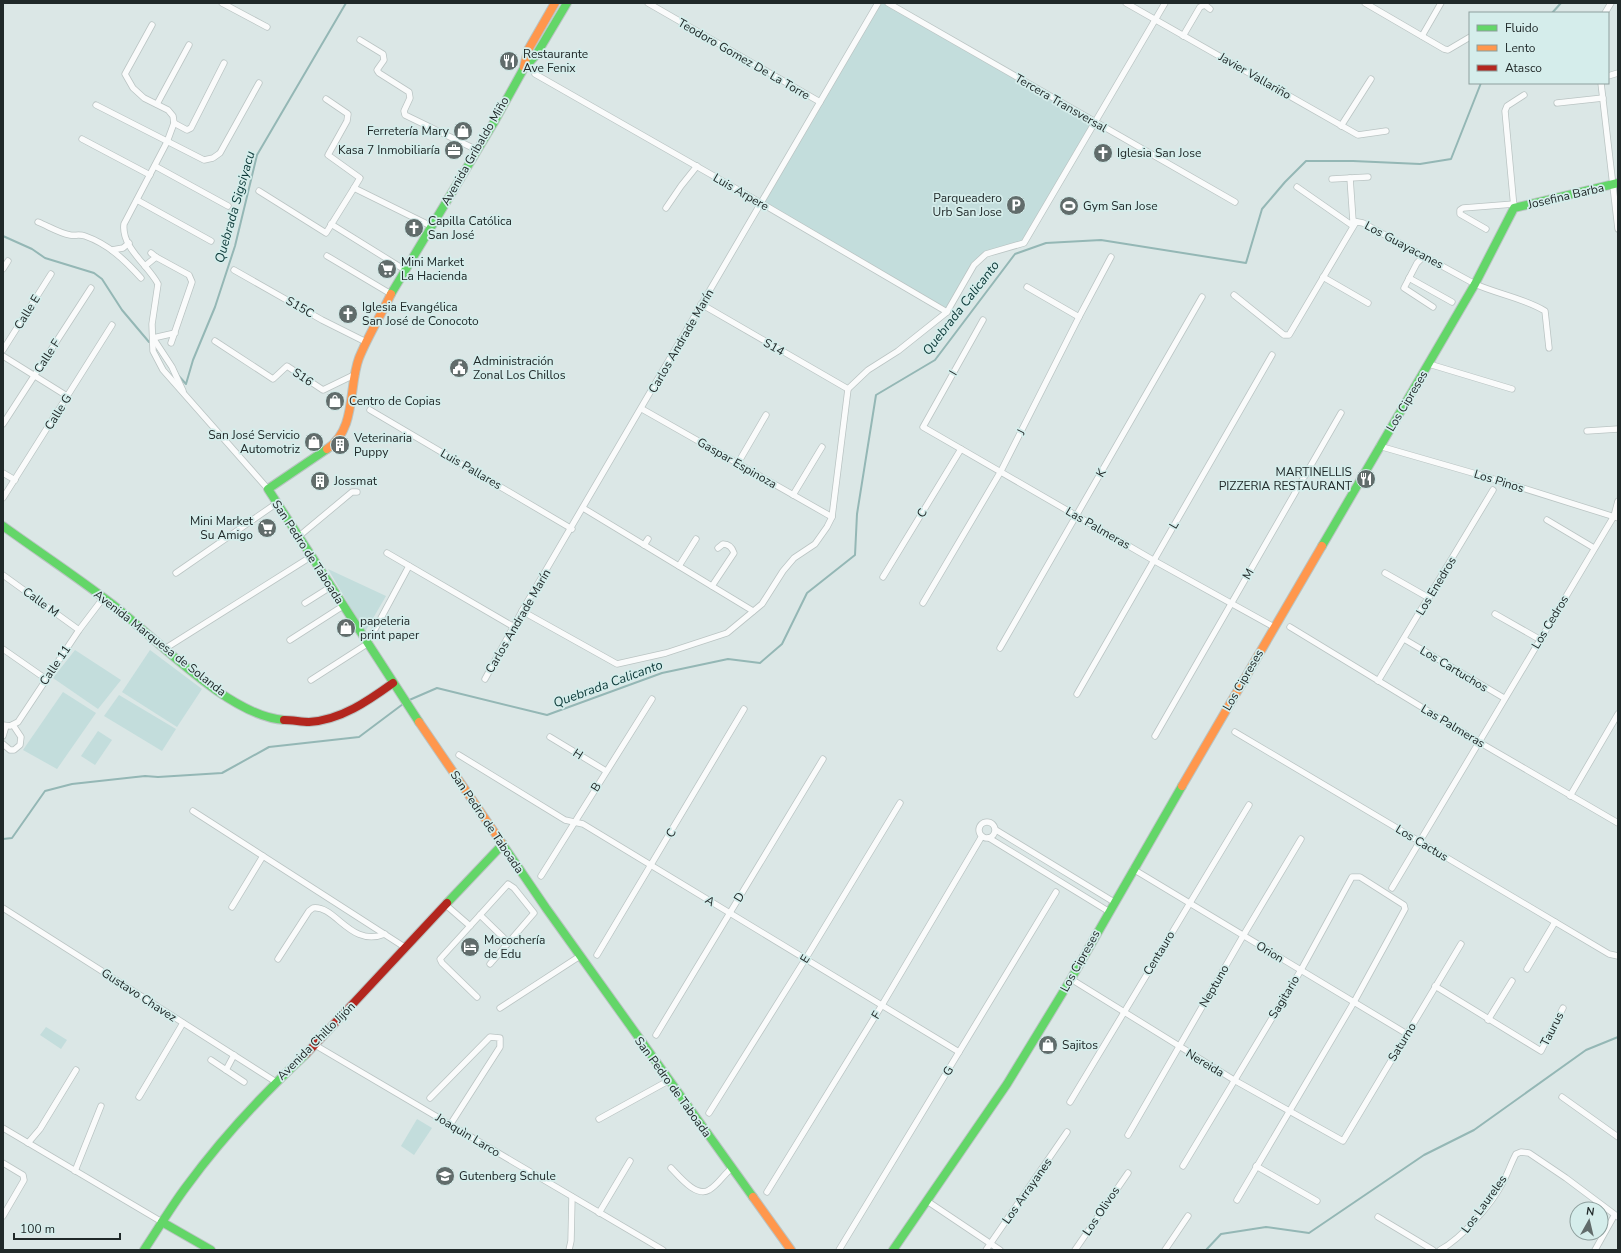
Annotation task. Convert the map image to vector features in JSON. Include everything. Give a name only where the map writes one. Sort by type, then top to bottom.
[{"type":"street","points":[[222,3],[267,27]]},
{"type":"street","name":"Avenida Gribaldo Miño","points":[[524,68],[528,50],[555,3]]},
{"type":"street","name":"Avenida Gribaldo Miño","points":[[268,490],[330,447],[340,437],[348,418],[359,359],[366,342],[391,294],[524,68],[536,55],[567,3]]},
{"type":"street","name":"Teodoro Gomez De La Torre","points":[[648,3],[820,102]]},
{"type":"street","name":"Carlos Andrade Marín","points":[[485,679],[522,611],[572,529],[701,304],[878,3]]},
{"type":"street","name":"Tercera Transversal","points":[[888,3],[1235,202]]},
{"type":"street","name":"Javier Vallariño","points":[[1126,3],[1360,136],[1386,131]]},
{"type":"street","points":[[522,611],[617,664],[666,652],[727,633],[762,604],[783,571],[794,558],[815,544],[828,527],[832,517],[848,389],[868,370],[898,351],[947,312],[974,265],[986,254],[1024,243],[1166,3]]},
{"type":"street","points":[[1365,3],[1444,49],[1448,50],[1469,38]]},
{"type":"street","points":[[1422,36],[1442,3]]},
{"type":"street","points":[[1606,12],[1611,3]]},
{"type":"street","points":[[1183,36],[1200,7],[1205,5],[1210,9]]},
{"type":"street","points":[[152,25],[125,74],[133,88],[144,98],[168,110],[173,116],[174,123],[187,130],[190,128],[224,63]]},
{"type":"street","points":[[360,40],[384,56],[377,70],[378,73],[409,92],[410,98],[404,112],[405,115],[477,150]]},
{"type":"street","points":[[157,104],[189,45]]},
{"type":"street","name":"Luis Arpere","points":[[534,74],[697,166],[947,312]]},
{"type":"street","points":[[1341,126],[1371,80]]},
{"type":"street","points":[[96,105],[204,160],[213,158],[220,153],[259,83]]},
{"type":"street","points":[[1601,84],[1615,184],[1618,229]]},
{"type":"street","points":[[1486,229],[1460,214],[1460,210],[1463,208],[1514,206],[1504,111],[1506,106],[1524,95]]},
{"type":"street","points":[[1557,103],[1603,98]]},
{"type":"street","points":[[259,191],[326,233],[360,178],[328,155],[347,121],[348,114],[326,100]]},
{"type":"street","name":"San Pedro de Taboada","points":[[174,123],[167,142],[124,224],[123,231],[129,243],[158,284],[152,324],[153,351],[163,370],[268,490],[332,586],[392,683],[580,956],[668,1081],[791,1250]]},
{"type":"street","points":[[82,139],[150,175]]},
{"type":"street","points":[[155,166],[228,206]]},
{"type":"street","points":[[666,208],[697,166]]},
{"type":"street","points":[[1332,179],[1368,177]]},
{"type":"street","points":[[1350,178],[1353,223]]},
{"type":"street","name":"Josefina Barba","points":[[1514,206],[1615,184]]},
{"type":"street","points":[[1297,187],[1353,223]]},
{"type":"street","points":[[354,188],[431,226]]},
{"type":"street","points":[[137,200],[211,241]]},
{"type":"street","name":"Los Cipreses","points":[[893,1250],[1007,1084],[1071,979],[1108,911],[1429,364],[1474,284],[1514,206]]},
{"type":"street","points":[[38,222],[70,235],[78,234],[86,236],[112,250],[122,257],[141,278]]},
{"type":"street","name":"Los Guayacanes","points":[[1234,295],[1284,335],[1288,335],[1353,223],[1363,223],[1474,284],[1493,293],[1536,305],[1544,311],[1549,348]]},
{"type":"street","points":[[331,224],[405,270]]},
{"type":"street","points":[[112,250],[123,248],[129,243]]},
{"type":"street","points":[[151,253],[192,278],[192,282],[171,343]]},
{"type":"street","points":[[327,256],[391,294]]},
{"type":"street","points":[[1424,256],[1417,263],[1404,288],[1433,307]]},
{"type":"street","points":[[145,266],[156,257]]},
{"type":"street","name":"J","points":[[923,603],[1001,471],[1079,317],[1112,257]]},
{"type":"street","points":[[3,270],[8,261]]},
{"type":"street","name":"S15C","points":[[234,270],[322,320],[366,342]]},
{"type":"street","name":"Calle E","points":[[3,350],[51,274]]},
{"type":"street","points":[[1323,277],[1368,303]]},
{"type":"street","points":[[1409,278],[1452,302]]},
{"type":"street","points":[[1027,287],[1079,317]]},
{"type":"street","name":"Calle F","points":[[3,424],[91,288]]},
{"type":"street","name":"K","points":[[1000,648],[1202,297]]},
{"type":"street","name":"S14","points":[[701,304],[848,389]]},
{"type":"street","name":"I","points":[[922,427],[983,320]]},
{"type":"street","name":"Calle G","points":[[3,498],[112,325]]},
{"type":"street","points":[[153,338],[175,333]]},
{"type":"street","name":"San Pedro de Taboada","points":[[153,338],[172,367],[184,394]]},
{"type":"street","name":"S16","points":[[216,340],[273,379],[287,366],[323,390],[356,374]]},
{"type":"street","points":[[3,356],[67,396]]},
{"type":"street","name":"L","points":[[1077,694],[1272,356]]},
{"type":"street","points":[[1429,364],[1512,389]]},
{"type":"street","name":"Gaspar Espinoza","points":[[642,409],[832,517]]},
{"type":"street","name":"Luis Pallares","points":[[370,410],[572,529]]},
{"type":"street","name":"M","points":[[1155,736],[1341,413]]},
{"type":"street","points":[[738,463],[766,415]]},
{"type":"street","name":"Las Palmeras","points":[[922,427],[1001,471],[1230,604],[1274,627]]},
{"type":"street","points":[[1587,431],[1618,429]]},
{"type":"street","name":"Los Pinos","points":[[1380,446],[1616,517]]},
{"type":"street","points":[[793,495],[822,447]]},
{"type":"street","name":"C","points":[[883,578],[962,449]]},
{"type":"street","points":[[3,473],[14,480]]},
{"type":"street","name":"Los Enedros","points":[[1378,681],[1493,490]]},
{"type":"street","points":[[298,537],[352,492],[357,492]]},
{"type":"street","name":"Los Cedros","points":[[1479,742],[1594,548],[1616,517],[1618,501]]},
{"type":"street","points":[[176,573],[276,503]]},
{"type":"street","points":[[583,508],[753,611]]},
{"type":"street","points":[[1547,520],[1594,548]]},
{"type":"street","name":"Avenida Marquesa de Solanda","points":[[3,526],[104,597],[206,683],[240,705],[272,718],[304,722],[322,720],[340,715],[368,701],[392,683]]},
{"type":"street","points":[[644,545],[648,539]]},
{"type":"street","points":[[679,566],[696,539]]},
{"type":"street","points":[[712,586],[734,553],[733,548],[728,544],[723,544],[718,548]]},
{"type":"street","points":[[387,553],[514,627]]},
{"type":"street","points":[[166,648],[312,556]]},
{"type":"street","points":[[374,630],[409,566]]},
{"type":"street","points":[[1385,573],[1429,598]]},
{"type":"street","name":"Calle M","points":[[3,575],[79,630]]},
{"type":"street","points":[[305,603],[332,586]]},
{"type":"street","name":"Calle 11","points":[[13,725],[18,722],[79,630],[104,597]]},
{"type":"street","points":[[290,640],[343,606]]},
{"type":"street","points":[[1495,614],[1539,639]]},
{"type":"street","name":"Las Palmeras","points":[[1290,626],[1479,742],[1618,823]]},
{"type":"street","name":"Los Cartuchos","points":[[1404,639],[1504,698]]},
{"type":"street","points":[[312,680],[367,644]]},
{"type":"street","points":[[3,649],[46,679]]},
{"type":"street","name":"B","points":[[541,876],[652,699]]},
{"type":"street","name":"C","points":[[597,955],[652,866],[744,710]]},
{"type":"street","points":[[1570,796],[1618,714]]},
{"type":"street","points":[[3,736],[4,726],[13,725],[21,737],[20,745],[14,750],[10,750],[3,744]]},
{"type":"street","name":"Los Cactus","points":[[1235,732],[1609,954],[1618,956]]},
{"type":"street","name":"H","points":[[550,737],[606,771]]},
{"type":"street","points":[[1392,888],[1479,742]]},
{"type":"street","name":"A","points":[[459,755],[565,820],[584,824],[959,1052]]},
{"type":"street","name":"D","points":[[656,1035],[823,759]]},
{"type":"street","name":"E","points":[[709,1114],[806,958],[900,802]]},
{"type":"street","name":"Centauro","points":[[1070,1102],[1249,805]]},
{"type":"street","points":[[193,811],[406,948]]},
{"type":"street","points":[[1108,911],[989,838],[982,836],[979,828],[984,822],[993,823],[996,830],[1114,902]]},
{"type":"street","points":[[989,838],[994,835],[996,830]]},
{"type":"street","name":"F","points":[[767,1192],[882,1005],[982,836]]},
{"type":"street","name":"Neptuno","points":[[1128,1135],[1301,839]]},
{"type":"street","name":"Avenida Chillo Jijón","points":[[144,1250],[162,1222],[213,1153],[276,1082],[315,1044],[503,844]]},
{"type":"street","points":[[232,907],[263,856]]},
{"type":"street","name":"Orion","points":[[1133,869],[1407,1034]]},
{"type":"street","name":"Sagitario","points":[[1183,1166],[1300,970],[1352,877],[1360,877],[1404,905],[1405,909],[1354,1002]]},
{"type":"street","points":[[477,997],[442,963],[440,959],[508,884],[514,888],[534,913],[490,964]]},
{"type":"street","name":"G","points":[[839,1250],[1056,892]]},
{"type":"street","points":[[446,906],[470,926]]},
{"type":"street","name":"Gustavo Chavez","points":[[3,908],[276,1082]]},
{"type":"street","points":[[278,959],[313,908],[322,910],[363,937],[371,938],[385,934]]},
{"type":"street","points":[[480,915],[508,942]]},
{"type":"street","points":[[1527,969],[1556,922]]},
{"type":"street","name":"Saturno","points":[[1343,1140],[1461,944]]},
{"type":"street","points":[[500,1008],[580,956]]},
{"type":"street","name":"Nereida","points":[[1071,979],[1234,1080],[1343,1140]]},
{"type":"street","points":[[1435,986],[1488,1020],[1512,980]]},
{"type":"street","points":[[1237,1200],[1354,1002]]},
{"type":"street","name":"Taurus","points":[[1488,1020],[1541,1051],[1563,1008]]},
{"type":"street","points":[[139,1097],[183,1023]]},
{"type":"street","points":[[430,1098],[490,1037],[500,1038],[500,1047],[450,1125]]},
{"type":"street","name":"Joaquìn Larco","points":[[315,1044],[663,1250]]},
{"type":"street","points":[[226,1070],[234,1055]]},
{"type":"street","points":[[211,1060],[244,1082]]},
{"type":"street","points":[[28,1143],[40,1129],[76,1070]]},
{"type":"street","points":[[599,1120],[668,1081]]},
{"type":"street","points":[[1562,1096],[1618,1137]]},
{"type":"street","points":[[75,1171],[101,1106]]},
{"type":"street","points":[[3,1128],[211,1250]]},
{"type":"street","name":"Los Arrayanes","points":[[986,1250],[1067,1132]]},
{"type":"street","name":"Los Laureles","points":[[1440,1250],[1461,1236],[1502,1184],[1516,1154],[1521,1152],[1529,1153],[1566,1178],[1616,1217]]},
{"type":"street","points":[[599,1213],[630,1161]]},
{"type":"street","points":[[3,1163],[23,1175],[24,1180],[3,1216]]},
{"type":"street","points":[[1256,1166],[1317,1201]]},
{"type":"street","points":[[671,1168],[694,1189],[704,1192],[709,1190],[732,1168]]},
{"type":"street","name":"Los Olivos","points":[[1075,1250],[1128,1173]]},
{"type":"street","points":[[568,1250],[571,1241],[572,1197]]},
{"type":"street","points":[[927,1201],[1000,1250]]},
{"type":"street","points":[[1165,1250],[1188,1216]]},
{"type":"street","points":[[1378,1217],[1399,1231],[1433,1250]]},
{"type":"street","points":[[1595,1250],[1616,1217]]},
{"type":"shaded area","points":[[878,3],[888,3],[1096,123],[1024,243],[986,254],[974,265],[947,312],[761,203]]},
{"type":"shaded area","points":[[328,569],[386,596],[365,632]]},
{"type":"shaded area","points":[[75,650],[121,680],[98,709],[53,678]]},
{"type":"shaded area","points":[[150,650],[202,689],[177,727],[122,692]]},
{"type":"shaded area","points":[[63,692],[96,713],[57,769],[23,750]]},
{"type":"shaded area","points":[[119,695],[176,729],[162,751],[104,716]]},
{"type":"shaded area","points":[[98,731],[112,740],[95,765],[81,756]]},
{"type":"shaded area","points":[[46,1027],[67,1040],[61,1049],[40,1035]]},
{"type":"shaded area","points":[[417,1119],[432,1128],[414,1155],[401,1146]]},
{"type":"waterway","name":"Quebrada Sigsiyacu","points":[[177,374],[186,384],[193,360],[215,307],[235,246],[257,155],[346,3]]},
{"type":"waterway","name":"Quebrada Calicanto","points":[[1553,12],[1561,3]]},
{"type":"waterway","name":"Quebrada Calicanto","points":[[407,701],[437,688],[547,715],[662,673],[728,659],[760,663],[782,644],[807,593],[855,555],[857,514],[876,395],[935,360],[1015,254],[1046,243],[1101,240],[1246,263],[1262,209],[1285,182],[1306,161],[1353,161],[1420,164],[1451,159],[1481,84]]},
{"type":"waterway","name":"Quebrada Sigsiyacu","points":[[3,236],[32,249],[45,258],[94,273],[102,279],[122,310],[149,342]]},
{"type":"waterway","points":[[3,839],[12,838],[45,791],[72,784],[145,776],[158,777],[222,773],[269,747],[359,737],[403,704]]},
{"type":"waterway","points":[[1206,1250],[1221,1234],[1266,1227],[1309,1233],[1424,1155],[1474,1130],[1586,1050],[1618,1037]]},
{"type":"traffic: fast","points":[[391,294],[493,124],[524,68],[536,55],[567,3]]},
{"type":"traffic: fast","points":[[1322,546],[1475,284],[1514,208],[1618,183]]},
{"type":"traffic: fast","points":[[327,449],[268,489],[419,722]]},
{"type":"traffic: fast","points":[[3,526],[112,604],[171,655],[217,691],[240,705],[262,715],[284,720]]},
{"type":"traffic: fast","points":[[893,1250],[1007,1084],[1071,979],[1182,786]]},
{"type":"traffic: fast","points":[[447,903],[503,844]]},
{"type":"traffic: fast","points":[[503,845],[546,908],[753,1197]]},
{"type":"traffic: fast","points":[[144,1250],[180,1195],[213,1152],[258,1101],[306,1054]]},
{"type":"traffic: fast","points":[[162,1222],[211,1250]]},
{"type":"traffic: slow","points":[[524,67],[528,50],[555,3]]},
{"type":"traffic: slow","points":[[327,449],[337,441],[343,430],[350,407],[359,358],[391,294]]},
{"type":"traffic: slow","points":[[1182,786],[1322,546]]},
{"type":"traffic: slow","points":[[419,722],[503,845]]},
{"type":"traffic: slow","points":[[753,1197],[791,1250]]},
{"type":"traffic: jam","points":[[284,720],[309,722],[332,718],[364,703],[393,683]]},
{"type":"traffic: jam","points":[[306,1054],[447,903]]},
{"type":"place","name":"Restaurante Ave Fenix","points":[[509,61]]},
{"type":"place","name":"Ferretería Mary","points":[[463,131]]},
{"type":"place","name":"Kasa 7 Inmobiliaría","points":[[454,150]]},
{"type":"place","name":"Iglesia San Jose","points":[[1103,153]]},
{"type":"place","name":"Parqueadero Urb San Jose","points":[[1016,205]]},
{"type":"place","name":"Gym San Jose","points":[[1069,206]]},
{"type":"place","name":"Capilla Católica San José","points":[[414,228]]},
{"type":"place","name":"Mini Market La Hacienda","points":[[387,269]]},
{"type":"place","name":"Iglesia Evangélica San José de Conocoto","points":[[348,314]]},
{"type":"place","name":"Administración Zonal Los Chillos","points":[[459,368]]},
{"type":"place","name":"Centro de Copias","points":[[335,401]]},
{"type":"place","name":"San José Servicio Automotriz","points":[[314,442]]},
{"type":"place","name":"Veterinaria Puppy","points":[[340,445]]},
{"type":"place","name":"MARTINELLIS PIZZERIA RESTAURANT","points":[[1366,479]]},
{"type":"place","name":"Jossmat","points":[[320,481]]},
{"type":"place","name":"Mini Market Su Amigo","points":[[267,528]]},
{"type":"place","name":"papeleria print paper","points":[[346,628]]},
{"type":"place","name":"Mocochería de Edu","points":[[470,947]]},
{"type":"place","name":"Sajitos","points":[[1048,1045]]},
{"type":"place","name":"Gutenberg Schule","points":[[445,1176]]}]
